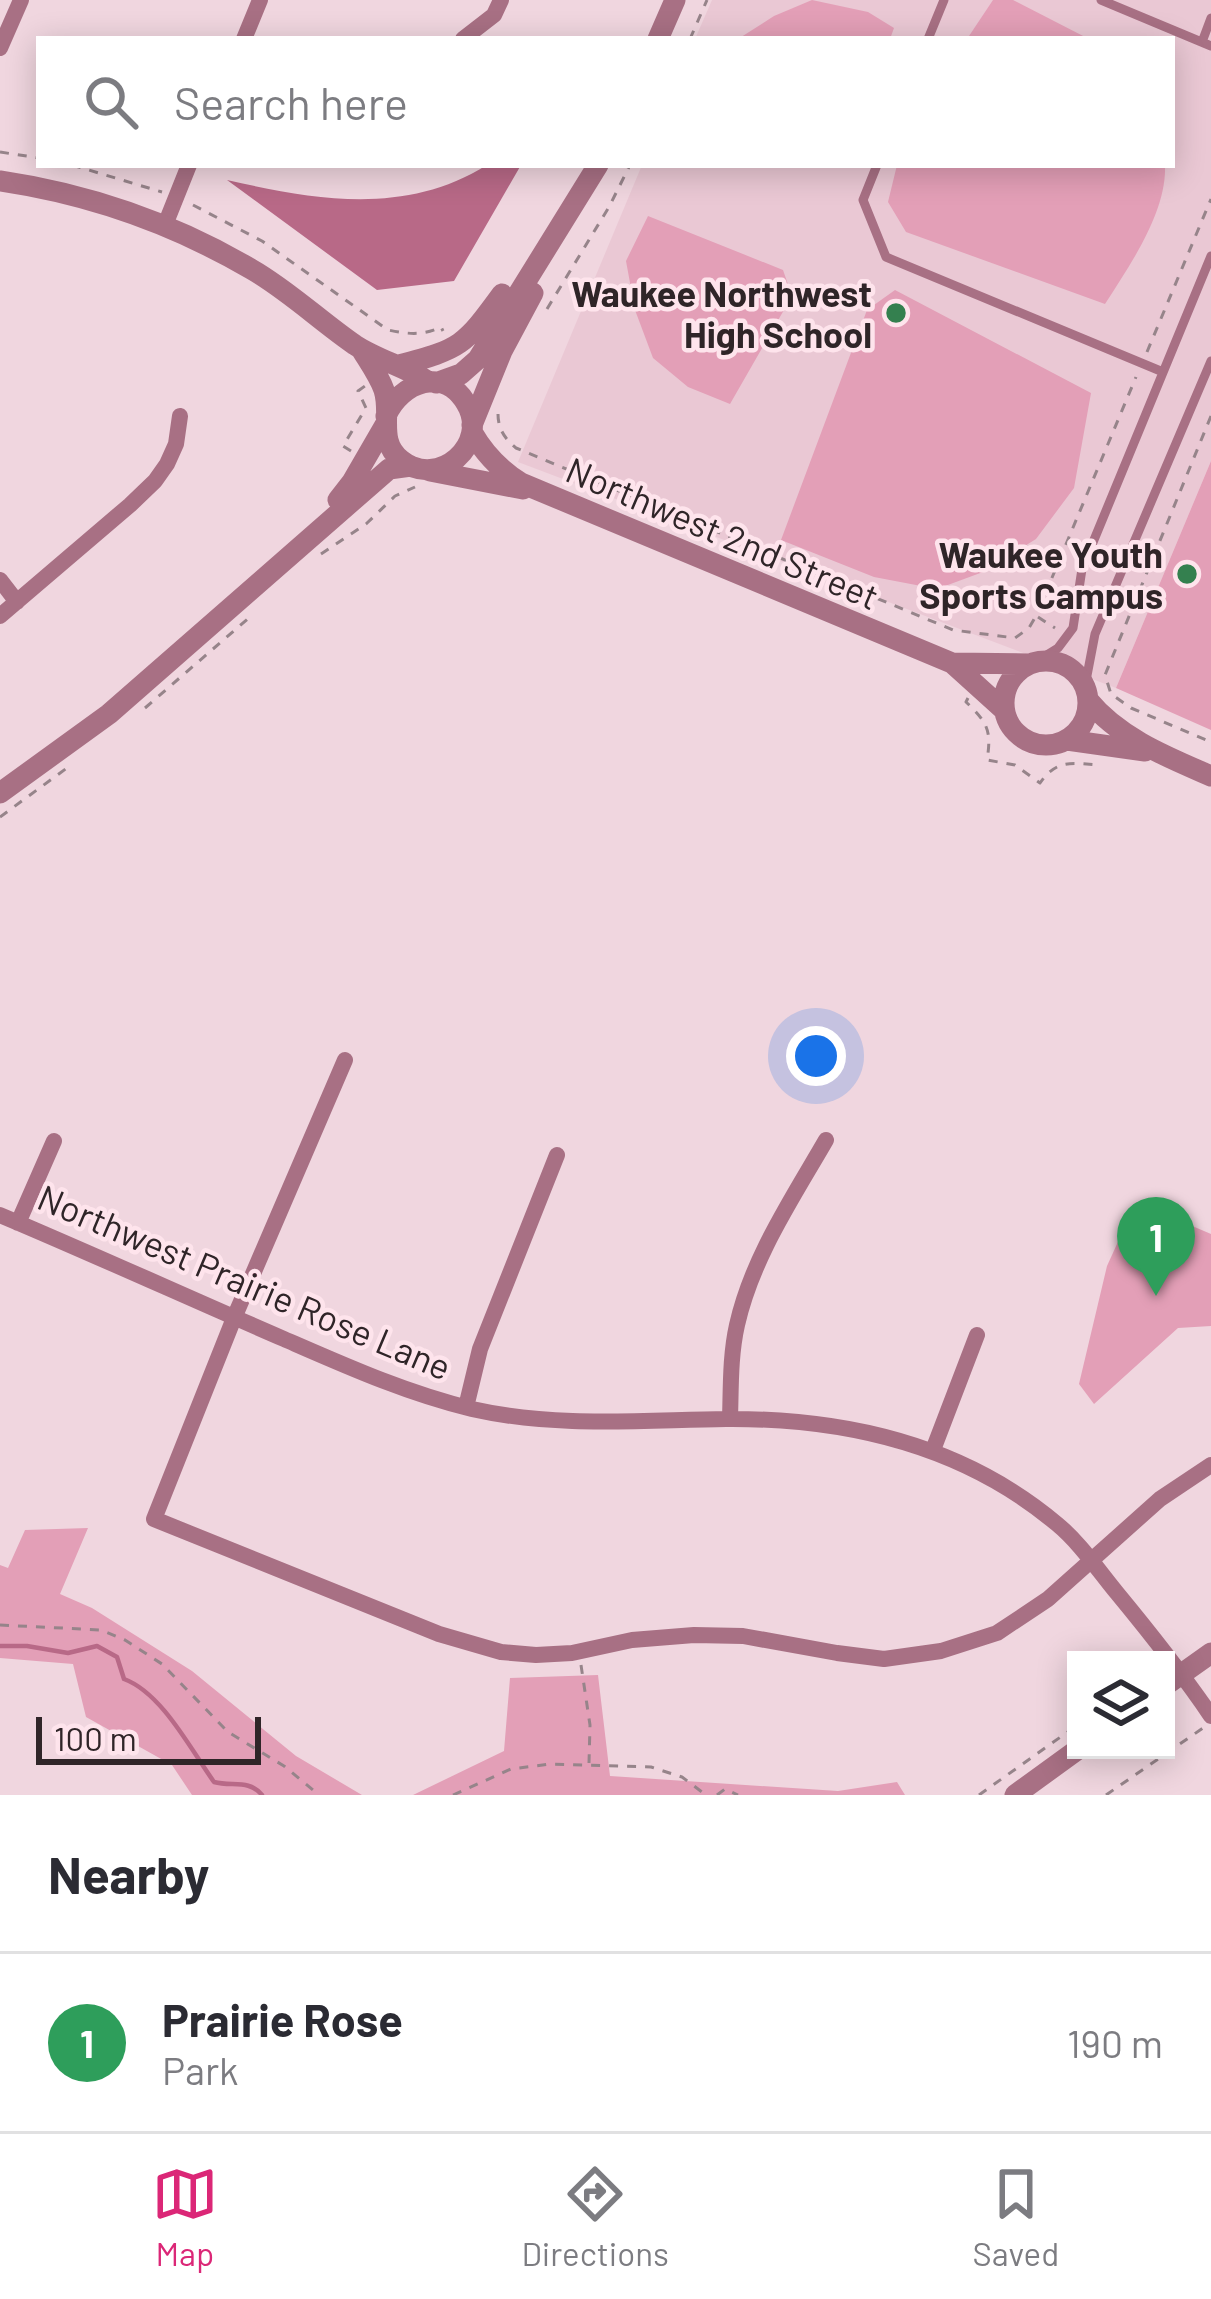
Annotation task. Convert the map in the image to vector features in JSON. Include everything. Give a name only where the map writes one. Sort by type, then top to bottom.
[{"type":"street","points":[[0,48],[21,0]]},
{"type":"street","points":[[245,36],[260,0]]},
{"type":"street","points":[[467,36],[494,15],[501,0]]},
{"type":"street","points":[[659,36],[675,0]]},
{"type":"street","points":[[164,225],[188,168]]},
{"type":"street","points":[[291,553],[352,482],[402,392],[461,374],[478,358],[596,168]]},
{"type":"street","points":[[0,181],[51,188],[164,225],[254,270],[361,349],[457,392],[466,403],[472,428]]},
{"type":"street","points":[[399,365],[442,354],[466,340],[542,238],[565,221]]},
{"type":"street","points":[[0,793],[109,714],[389,469],[420,474],[460,457],[502,351],[554,256],[565,221]]},
{"type":"street","points":[[361,349],[383,387],[387,440],[420,474]]},
{"type":"street","points":[[0,616],[154,481],[176,444],[180,416]]},
{"type":"street","name":"Northwest 2nd Street","points":[[472,428],[481,447],[506,474],[536,490],[952,663],[1004,710],[1010,728],[1032,744],[1067,740],[1158,753]]},
{"type":"street","name":"Northwest 2nd Street","points":[[420,474],[536,490]]},
{"type":"street","points":[[0,580],[17,602]]},
{"type":"street","name":"Northwest 2nd Street","points":[[952,663],[1052,661],[1066,665],[1077,674],[1100,715],[1158,753],[1211,776]]},
{"type":"street","points":[[1004,710],[1006,688],[1013,676],[1034,662]]},
{"type":"street","points":[[1067,740],[1081,728],[1087,714],[1087,693]]},
{"type":"street","points":[[345,1060],[154,1519],[470,1644],[501,1652],[579,1652],[632,1640],[694,1635],[743,1636],[884,1659],[941,1651],[997,1633],[1048,1599],[1160,1499],[1211,1465]]},
{"type":"street","points":[[730,1419],[736,1326],[774,1230],[826,1140]]},
{"type":"street","points":[[9,1219],[54,1141]]},
{"type":"street","points":[[466,1407],[480,1349],[557,1154]]},
{"type":"street","name":"Northwest Prairie Rose Lane","points":[[9,1219],[391,1385],[466,1407],[508,1417],[563,1421],[808,1421],[868,1431],[933,1450],[1008,1489],[1059,1526],[1092,1562],[1154,1651]]},
{"type":"street","points":[[933,1450],[977,1335]]},
{"type":"street","points":[[1175,1678],[1211,1653]]},
{"type":"street","name":"Northwest Prairie Rose Lane","points":[[1175,1680],[1211,1719]]},
{"type":"street","points":[[1015,1795],[1067,1757]]},
{"type":"lane","points":[[929,36],[944,0]]},
{"type":"lane","points":[[1101,0],[1206,44],[1211,18]]},
{"type":"lane","points":[[876,168],[862,200],[886,257],[1163,372]]},
{"type":"lane","points":[[1034,662],[1058,648],[1073,628],[1082,569],[1211,256]]},
{"type":"lane","points":[[1087,693],[1095,634],[1211,361]]},
{"type":"lane","points":[[1079,594],[1094,604],[1109,602]]},
{"type":"path","points":[[691,36],[706,0]]},
{"type":"path","points":[[0,152],[36,158]]},
{"type":"path","points":[[83,168],[202,208],[262,241],[388,329],[410,335],[440,327]]},
{"type":"path","points":[[537,325],[628,168]]},
{"type":"path","points":[[498,405],[498,424],[516,448],[915,616],[953,630],[1015,638],[1036,616],[1211,199]]},
{"type":"path","points":[[343,446],[366,408],[358,391]]},
{"type":"path","points":[[1211,416],[1105,675],[1111,694],[1131,708],[1211,742]]},
{"type":"path","points":[[395,496],[412,487],[420,474]]},
{"type":"path","points":[[966,702],[989,729],[987,760],[1015,765],[1040,783],[1062,764],[1101,766]]},
{"type":"path","points":[[0,1625],[101,1630],[125,1640],[161,1664],[228,1732],[284,1766],[319,1795]]},
{"type":"path","points":[[579,1652],[590,1725],[589,1765]]},
{"type":"path","points":[[1106,1795],[1211,1719]]},
{"type":"path","points":[[979,1795],[1067,1732]]},
{"type":"path","points":[[453,1795],[522,1765],[651,1767],[667,1771],[706,1795]]},
{"type":"path","points":[[717,1795],[725,1790],[738,1795]]},
{"type":"shaded area","name":"Waukee Northwest High School","points":[[712,0],[1211,0],[1211,461],[1116,688],[518,462],[641,168],[1175,168],[1175,36],[696,36]]},
{"type":"shaded area","points":[[812,0],[868,12],[894,28],[891,36],[743,36]]},
{"type":"shaded area","points":[[993,0],[1013,0],[1083,36],[969,36]]},
{"type":"shaded area","points":[[481,168],[519,168],[454,281],[377,290],[227,180],[360,199],[424,192]]},
{"type":"shaded area","points":[[896,168],[1165,168],[1153,219],[1105,304],[906,232],[888,202]]},
{"type":"shaded area","points":[[648,216],[783,270],[792,296],[730,404],[688,387],[653,358],[635,310],[626,261]]},
{"type":"shaded area","points":[[895,290],[1091,393],[1074,488],[1036,539],[983,572],[937,589],[874,577],[781,540],[867,310]]},
{"type":"shaded area","name":"Waukee Youth Sports Campus","points":[[1211,461],[1211,730],[1116,688]]},
{"type":"shaded area","points":[[1136,1202],[1211,1234],[1211,1326],[1178,1328],[1094,1404],[1079,1384],[1107,1266]]},
{"type":"shaded area","points":[[88,1528],[60,1594],[92,1608],[192,1671],[296,1756],[362,1795],[192,1795],[172,1765],[86,1717],[73,1664],[0,1658],[0,1565],[8,1568],[25,1530]]},
{"type":"shaded area","points":[[598,1675],[610,1776],[838,1791],[897,1782],[905,1795],[413,1795],[504,1751],[510,1678]]},
{"type":"waterway","points":[[0,1646],[68,1653],[97,1646],[117,1657],[124,1679],[163,1709],[214,1782],[246,1785],[262,1795]]},
{"type":"place","name":"Waukee Northwest High School","points":[[896,313]]},
{"type":"place","name":"Waukee Youth Sports Campus","points":[[1187,574]]},
{"type":"place","name":"Prairie Rose","points":[[1156,1296]]}]
